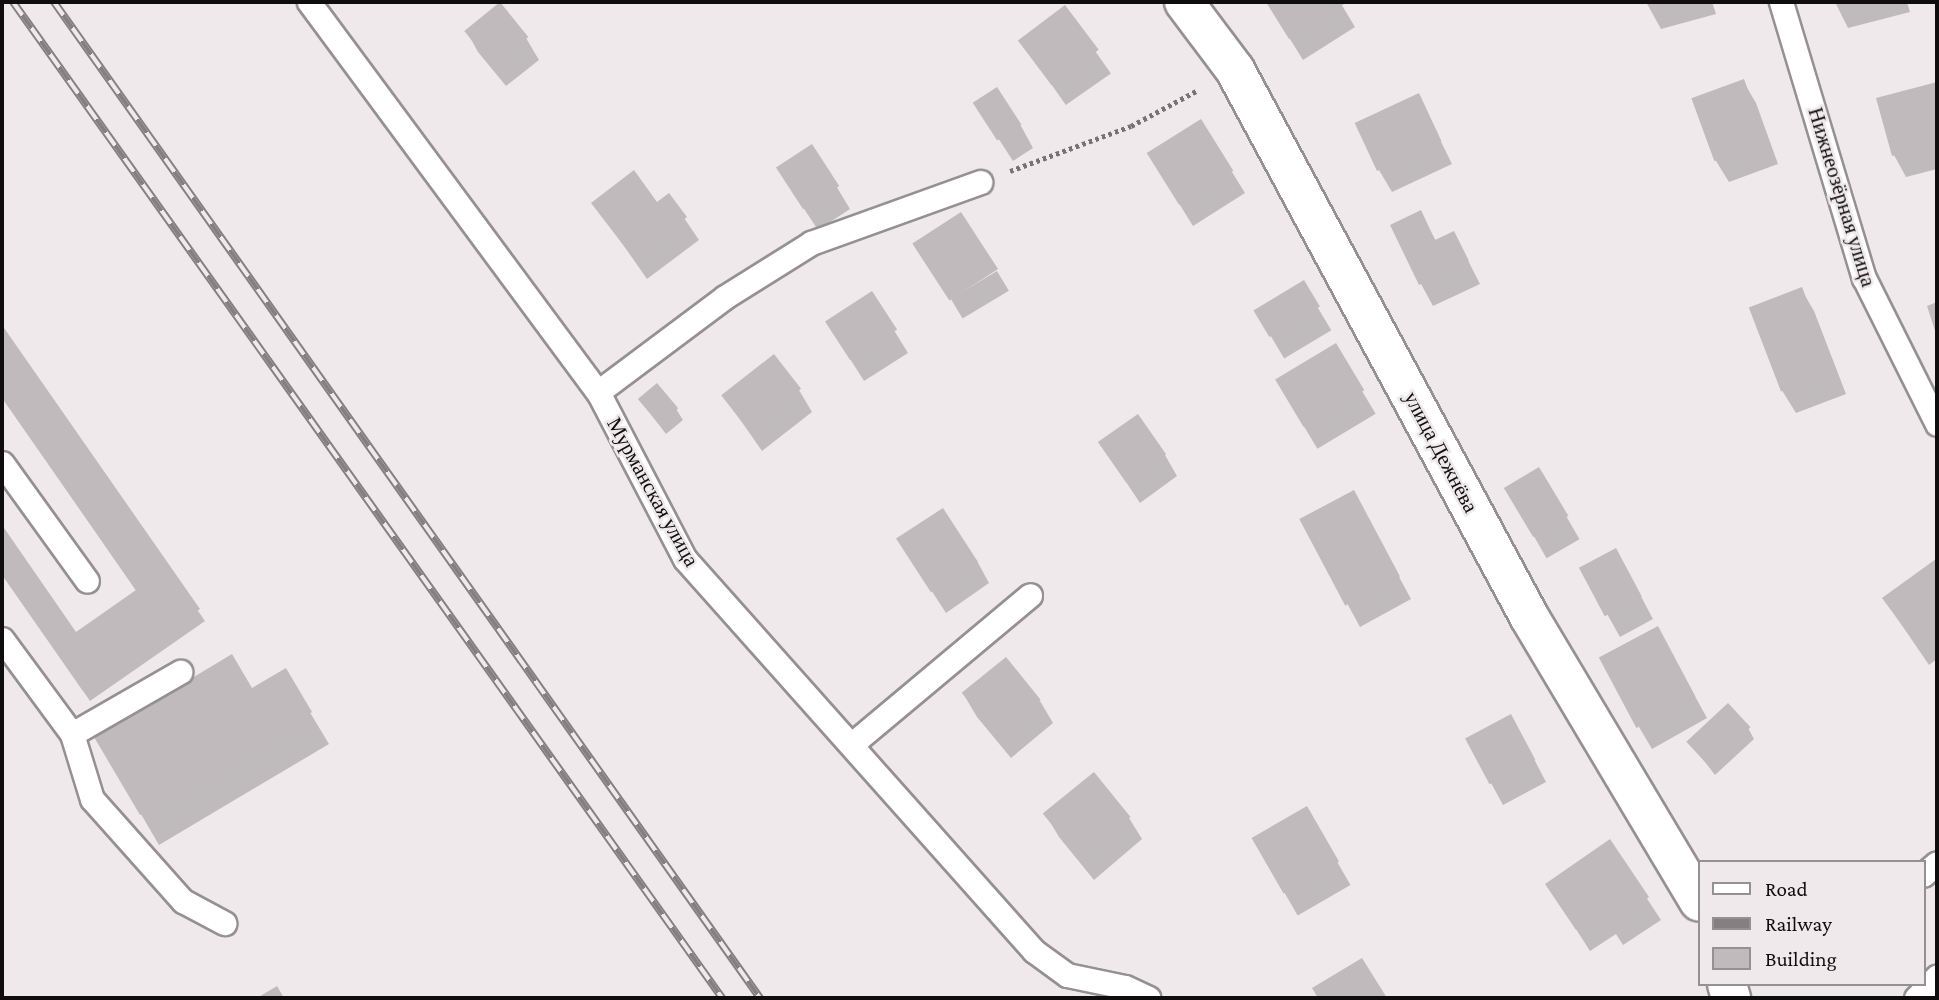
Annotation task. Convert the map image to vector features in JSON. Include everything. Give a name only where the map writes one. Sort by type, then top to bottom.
[{"type":"street","name":"улица Дежнёва","points":[[1184,2],[1235,70],[1531,618],[1698,900]]},
{"type":"lane","name":"Мурманская улица","points":[[309,2],[598,392],[685,559],[1034,951],[1067,975],[1125,987],[1149,998]]},
{"type":"lane","name":"Нижнеозёрная улица","points":[[1781,2],[1864,278],[1937,424]]},
{"type":"lane","points":[[598,392],[725,297],[811,243],[980,182]]},
{"type":"lane","points":[[2,463],[87,581]]},
{"type":"lane","points":[[852,744],[1030,595]]},
{"type":"lane","points":[[2,639],[72,734],[92,799],[183,901],[224,923]]},
{"type":"lane","points":[[72,734],[180,672]]},
{"type":"lane","points":[[1916,998],[1937,976]]},
{"type":"path","points":[[980,182],[1131,126],[1235,70]]},
{"type":"building","points":[[500,2],[528,37],[493,66],[464,31]]},
{"type":"building","points":[[1266,2],[1342,2],[1344,4],[1289,39]]},
{"type":"building","points":[[1065,5],[1099,50],[1052,85],[1018,41]]},
{"type":"building","points":[[1744,79],[1767,142],[1714,161],[1691,98]]},
{"type":"building","points":[[1937,82],[1937,144],[1892,156],[1876,98]]},
{"type":"building","points":[[997,87],[1022,125],[997,141],[973,103]]},
{"type":"building","points":[[1419,93],[1441,141],[1377,171],[1355,123]]},
{"type":"building","points":[[1201,119],[1233,171],[1179,205],[1147,153]]},
{"type":"building","points":[[812,144],[839,186],[803,209],[776,167]]},
{"type":"building","points":[[634,170],[657,202],[669,193],[687,217],[634,259],[591,203]]},
{"type":"building","points":[[1421,210],[1435,240],[1454,231],[1469,261],[1419,285],[1390,225]]},
{"type":"building","points":[[961,212],[998,269],[949,301],[912,244]]},
{"type":"building","points":[[1304,280],[1320,307],[1269,337],[1253,310]]},
{"type":"building","points":[[1802,287],[1834,371],[1781,391],[1749,307]]},
{"type":"building","points":[[872,291],[897,330],[850,360],[825,321]]},
{"type":"building","points":[[1937,302],[1937,337],[1927,306]]},
{"type":"building","points":[[2,325],[200,609],[83,691],[2,575],[2,525],[76,632],[136,590],[2,398]]},
{"type":"building","points":[[1336,343],[1364,390],[1303,427],[1275,380]]},
{"type":"building","points":[[774,354],[801,389],[748,430],[721,395]]},
{"type":"building","points":[[657,383],[678,408],[659,424],[638,399]]},
{"type":"building","points":[[1138,414],[1166,454],[1126,482],[1098,442]]},
{"type":"building","points":[[1539,467],[1568,516],[1533,537],[1504,488]]},
{"type":"building","points":[[1354,490],[1400,577],[1345,606],[1299,519]]},
{"type":"building","points":[[943,508],[978,562],[931,592],[896,538]]},
{"type":"building","points":[[1616,548],[1642,597],[1605,616],[1579,568]]},
{"type":"building","points":[[1936,559],[1937,629],[1916,644],[1882,598]]},
{"type":"building","points":[[1658,626],[1696,697],[1636,728],[1599,657]]},
{"type":"building","points":[[232,654],[252,688],[286,668],[312,712],[140,815],[94,737]]},
{"type":"building","points":[[1006,657],[1041,700],[996,736],[962,693]]},
{"type":"building","points":[[1728,703],[1751,727],[1709,766],[1686,742]]},
{"type":"building","points":[[1511,714],[1535,760],[1489,784],[1465,738]]},
{"type":"building","points":[[1094,772],[1131,817],[1079,859],[1043,814]]},
{"type":"building","points":[[1307,806],[1339,861],[1284,893],[1252,838]]},
{"type":"building","points":[[1610,839],[1649,897],[1609,925],[1602,913],[1576,930],[1545,884]]},
{"type":"building","points":[[1362,958],[1387,998],[1318,998],[1312,988]]},
{"type":"building","points":[[277,986],[284,998],[257,998]]},
{"type":"railway","points":[[13,2],[722,998]]},
{"type":"railway","points":[[54,2],[760,998]]}]
